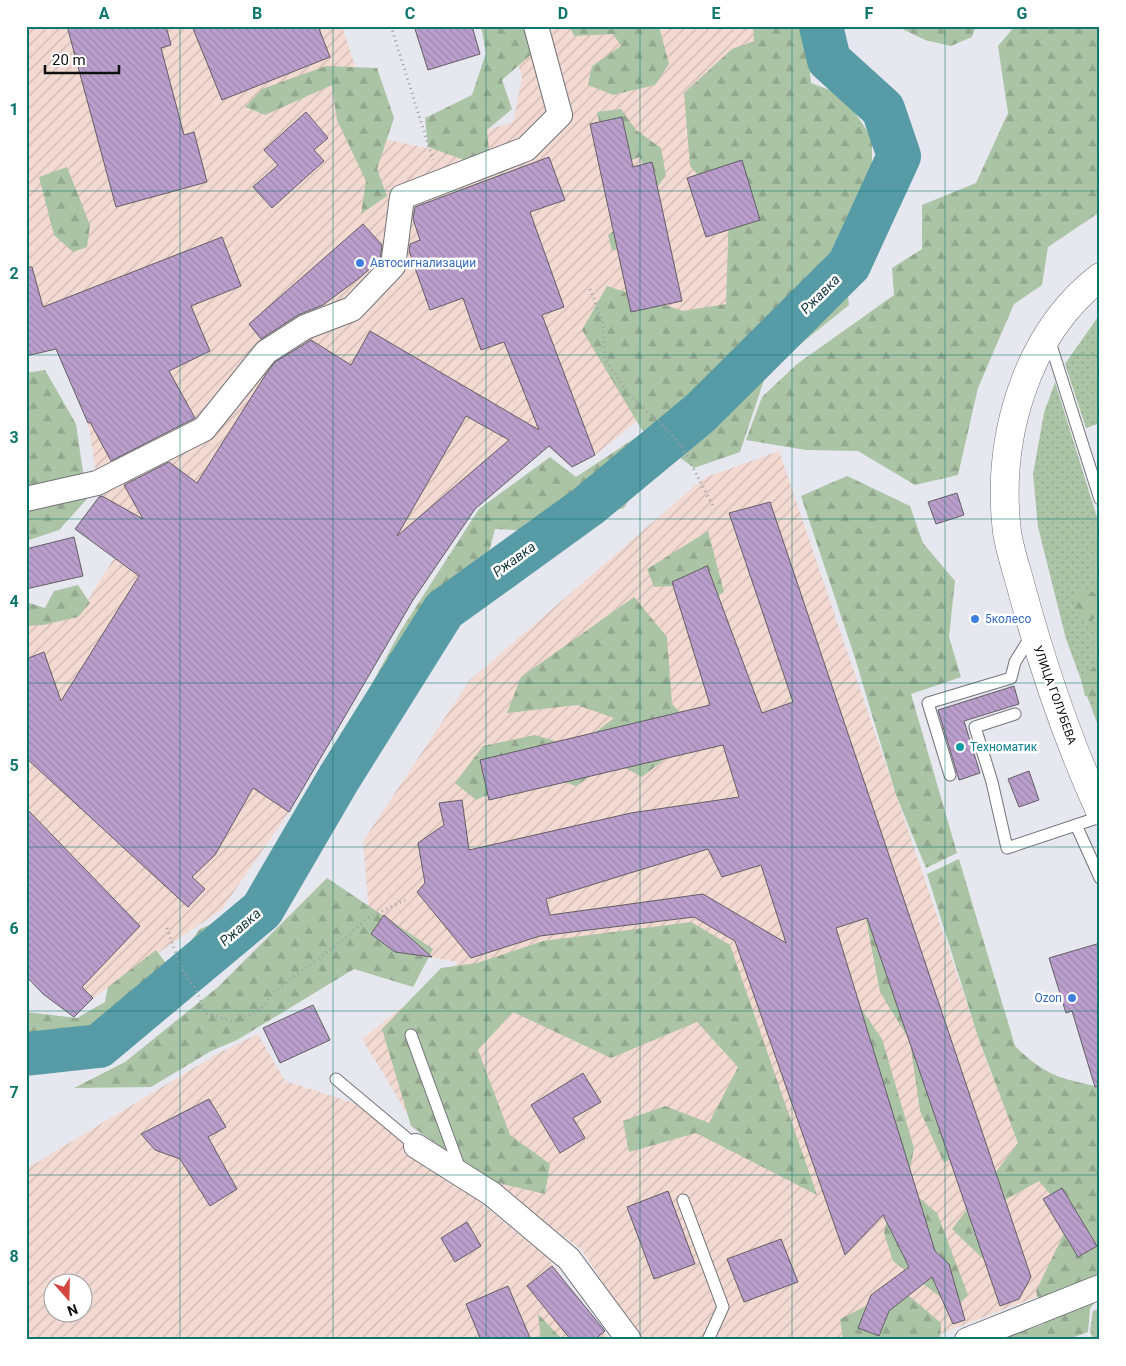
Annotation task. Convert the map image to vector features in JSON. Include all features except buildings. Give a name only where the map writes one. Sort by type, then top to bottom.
[{"type":"street","points":[[26,499],[97,483],[204,429],[266,352],[305,327],[352,309],[393,266],[402,196],[526,149],[560,115],[536,26]]},
{"type":"street","name":"УЛИЦА ГОЛУБЕВА","points":[[1097,796],[1038,651],[1007,533],[1005,472],[1016,403],[1047,333],[1088,286],[1100,277]]},
{"type":"street","points":[[416,1146],[492,1194],[569,1259],[629,1340]]},
{"type":"street","points":[[968,1340],[1100,1287]]},
{"type":"lane","points":[[1047,333],[1100,499]]},
{"type":"lane","points":[[950,775],[928,703],[1011,678],[1016,662],[1034,633]]},
{"type":"lane","points":[[1015,714],[975,727],[992,782],[1007,848],[1100,817]]},
{"type":"lane","points":[[1076,825],[1100,878]]},
{"type":"lane","points":[[411,1035],[462,1175]]},
{"type":"lane","points":[[336,1079],[416,1146]]},
{"type":"lane","points":[[683,1200],[723,1308],[708,1340]]},
{"type":"path","points":[[391,26],[440,182]]},
{"type":"path","points":[[590,289],[603,323],[605,360],[631,397],[659,421],[681,445],[713,506]]},
{"type":"path","points":[[167,928],[180,966],[196,990],[206,1013],[234,1022],[260,1009],[275,991],[338,944],[368,918],[405,900]]},
{"type":"shaded area","points":[[26,26],[342,26],[378,138],[427,148],[513,122],[522,79],[509,26],[755,26],[736,341],[595,455],[572,467],[549,446],[475,509],[413,600],[289,812],[222,909],[93,998],[74,1017],[43,994],[26,976],[26,617],[85,605],[114,558],[75,529],[100,495],[88,423],[56,349],[26,356]]},
{"type":"shaded area","points":[[779,451],[991,1074],[1100,1238],[1100,1272],[925,1340],[640,1340],[582,1250],[413,1123],[362,1039],[459,962],[395,952],[371,934],[363,841],[469,681],[704,478]]},
{"type":"shaded area","points":[[258,1034],[285,1081],[363,1106],[547,1257],[610,1340],[26,1340],[26,1169],[217,1054]]},
{"type":"green space","points":[[481,26],[525,26],[534,52],[502,80],[512,109],[487,130],[489,150],[470,162],[428,147],[425,118],[472,95],[486,53]]},
{"type":"green space","points":[[570,26],[659,26],[669,64],[655,85],[613,95],[588,85],[592,66],[621,46],[613,34],[574,36]]},
{"type":"green space","points":[[753,26],[806,26],[811,83],[843,95],[872,138],[872,188],[860,205],[868,246],[846,280],[849,305],[767,371],[740,452],[694,468],[642,430],[582,330],[607,286],[683,311],[726,304],[729,210],[690,166],[684,93],[732,49],[754,41]]},
{"type":"green space","points":[[896,26],[976,26],[972,37],[951,46],[925,40]]},
{"type":"green space","points":[[1015,26],[1100,26],[1100,212],[1048,247],[1042,285],[1014,304],[978,388],[958,475],[915,485],[858,451],[806,450],[746,440],[762,397],[797,364],[894,295],[892,268],[922,249],[922,205],[976,183],[1008,113],[998,46]]},
{"type":"green space","points":[[326,66],[377,68],[394,118],[377,169],[387,196],[361,214],[366,181],[337,120],[332,85],[265,115],[245,107],[262,89]]},
{"type":"green space","points":[[621,109],[636,130],[661,148],[666,176],[652,193],[643,243],[612,251],[608,235],[632,218],[646,176],[640,157],[615,166],[601,130],[597,112]]},
{"type":"green space","points":[[67,167],[90,225],[87,247],[73,252],[54,235],[39,177]]},
{"type":"green space","points":[[1100,314],[1100,423],[1086,428],[1065,364]]},
{"type":"green space","points":[[45,370],[76,424],[87,499],[59,530],[26,541],[26,373]]},
{"type":"green space","points":[[1055,382],[1100,527],[1100,731],[1066,639],[1038,527],[1033,474],[1044,413]]},
{"type":"green space","points":[[641,434],[666,453],[660,469],[628,484],[631,496],[624,508],[586,519],[569,509],[533,531],[495,529],[488,556],[456,578],[462,621],[440,633],[401,710],[335,767],[340,800],[309,811],[318,834],[270,917],[230,926],[204,967],[183,951],[200,929],[237,913],[280,842],[314,797],[320,768],[369,689],[401,630],[479,509],[550,457],[576,477]]},
{"type":"green space","points":[[847,476],[910,506],[923,543],[955,581],[949,637],[961,677],[911,694],[957,853],[926,868],[896,795],[855,658],[801,496]]},
{"type":"green space","points":[[708,531],[724,592],[709,602],[691,585],[654,587],[647,569]]},
{"type":"green space","points":[[78,585],[90,603],[78,617],[43,625],[26,626],[26,602],[45,608],[54,591]]},
{"type":"green space","points":[[1087,589],[1100,597],[1100,613],[1088,624],[1076,616],[1073,597]]},
{"type":"green space","points":[[634,597],[667,637],[672,704],[699,732],[642,777],[613,761],[576,786],[539,773],[476,800],[455,783],[483,746],[535,735],[576,747],[614,718],[577,705],[507,713],[521,677]]},
{"type":"green space","points":[[1099,663],[1100,698],[1085,696],[1081,678]]},
{"type":"green space","points":[[959,859],[1015,1046],[1045,1070],[1063,1078],[1100,1087],[1100,1294],[1090,1309],[1088,1332],[1066,1340],[997,1340],[1044,1324],[1036,1291],[1071,1219],[1039,1181],[994,1206],[1000,1275],[952,1229],[1018,1143],[978,1037],[927,874]]},
{"type":"green space","points":[[327,878],[433,949],[413,987],[354,969],[237,1040],[211,1051],[151,1087],[74,1088],[125,1062],[218,987]]},
{"type":"green space","points":[[860,887],[962,1151],[944,1163],[920,1111],[910,1041],[880,992]]},
{"type":"green space","points":[[691,922],[730,945],[817,1195],[696,1133],[629,1152],[623,1121],[665,1106],[709,1123],[738,1067],[697,1022],[611,1058],[513,1012],[478,1050],[510,1135],[550,1164],[545,1194],[490,1181],[411,1126],[382,1029],[441,968],[477,963],[543,941]]},
{"type":"green space","points":[[156,950],[172,971],[162,988],[136,998],[122,1022],[106,1025],[96,1039],[61,1046],[26,1038],[26,1012],[77,1018],[105,1002],[108,987]]},
{"type":"green space","points":[[840,978],[882,1039],[914,1148],[907,1187],[937,1213],[968,1295],[955,1308],[893,1261],[884,1233],[892,1196]]},
{"type":"green space","points":[[901,1289],[941,1323],[940,1340],[843,1340],[840,1319]]},
{"type":"green space","points":[[1100,1309],[1100,1340],[1093,1340],[1090,1331],[1093,1311]]},
{"type":"green space","points":[[538,1314],[563,1340],[541,1340]]},
{"type":"waterway","name":"Ржавка","points":[[26,1054],[99,1046],[262,910],[339,778],[444,610],[588,506],[700,413],[849,265],[899,156],[883,109],[829,60],[821,26]]},
{"type":"place","name":"Автосигнализации","points":[[360,263]]},
{"type":"place","name":"5колесо","points":[[975,619]]},
{"type":"place","name":"Техноматик","points":[[960,747]]},
{"type":"place","name":"Ozon","points":[[1072,998]]}]
